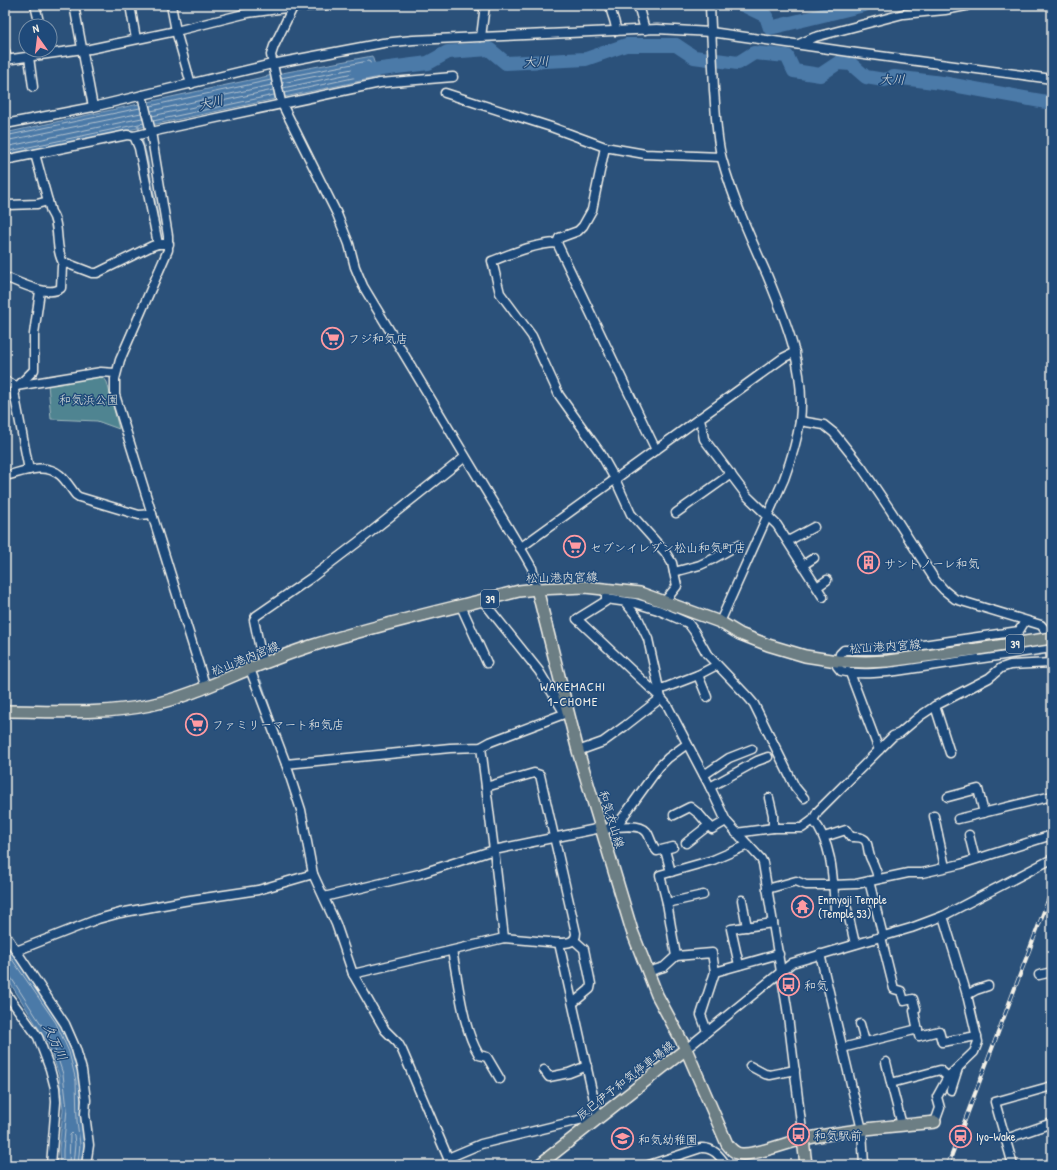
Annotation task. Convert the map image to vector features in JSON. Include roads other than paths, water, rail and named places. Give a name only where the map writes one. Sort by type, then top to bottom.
[{"type":"main road","name":"松山港内宮線","points":[[5,712],[124,710],[151,705],[206,688],[310,646],[364,629],[537,589],[585,588],[606,594],[640,593],[720,622],[740,634],[768,645],[805,656],[837,661],[888,661],[978,649],[1051,645]]},
{"type":"main road","name":"和気衣山線","points":[[537,589],[567,713],[578,751],[605,828],[632,931],[657,995],[686,1049]]},
{"type":"main road","name":"辰巳伊予和気停車場線","points":[[539,1165],[686,1049],[727,1144],[735,1152]]},
{"type":"main road","points":[[735,1152],[740,1154],[749,1154],[803,1139],[862,1130],[935,1122]]},
{"type":"main road","points":[[803,1139],[806,1165]]},
{"type":"street","points":[[36,5],[38,18]]},
{"type":"street","points":[[74,5],[93,107]]},
{"type":"street","points":[[130,5],[136,39]]},
{"type":"street","points":[[171,5],[176,31],[191,84]]},
{"type":"street","points":[[58,51],[90,49],[176,31],[248,13],[294,6],[325,5]]},
{"type":"street","points":[[475,5],[485,5],[481,37]]},
{"type":"street","points":[[610,5],[611,14],[616,25],[616,31]]},
{"type":"street","points":[[638,5],[645,30]]},
{"type":"street","points":[[710,5],[716,122],[721,156],[734,194],[784,318],[795,352],[800,385],[800,420],[790,461],[768,515],[720,622]]},
{"type":"street","points":[[798,44],[815,37],[903,14],[945,10],[966,5]]},
{"type":"street","points":[[294,6],[271,55],[272,66],[282,103],[337,214],[363,286],[532,568],[537,589]]},
{"type":"street","points":[[5,124],[93,107],[272,66],[383,43],[413,40],[616,31],[645,30],[798,44],[1052,79]]},
{"type":"street","points":[[5,51],[6,60],[21,58]]},
{"type":"street","points":[[29,58],[33,87]]},
{"type":"street","points":[[5,160],[127,135],[135,135],[380,83],[453,77]]},
{"type":"street","points":[[445,93],[551,127],[605,147],[645,154],[721,156]]},
{"type":"street","points":[[142,96],[168,247],[120,360],[116,373],[116,395],[206,688]]},
{"type":"street","points":[[135,135],[139,148],[158,244]]},
{"type":"street","points":[[556,243],[559,238],[578,231],[583,226],[592,210],[605,147]]},
{"type":"street","points":[[35,154],[55,223],[60,259],[64,264],[66,263],[92,273],[97,273],[158,244],[168,247]]},
{"type":"street","points":[[5,204],[8,206],[37,204],[48,201]]},
{"type":"street","points":[[556,243],[656,450]]},
{"type":"street","points":[[556,243],[516,251],[492,261],[500,293],[532,336],[560,394],[601,454],[615,479],[631,514],[665,552],[672,563],[677,586],[665,601]]},
{"type":"street","points":[[5,277],[40,291],[58,290],[61,288],[62,266],[64,264]]},
{"type":"street","points":[[40,291],[34,334],[34,370],[38,378],[42,381]]},
{"type":"street","points":[[520,548],[783,358],[795,352]]},
{"type":"street","points":[[29,470],[14,392],[18,385],[34,370]]},
{"type":"street","points":[[5,381],[18,385],[101,372],[116,373]]},
{"type":"street","points":[[700,418],[704,439],[747,496],[778,525],[824,597]]},
{"type":"street","points":[[800,420],[824,425],[834,433],[862,468],[892,511],[935,580],[944,590],[955,599],[1041,625],[1046,630],[1051,645],[1052,667]]},
{"type":"street","points":[[263,664],[254,620],[256,616],[362,540],[465,457]]},
{"type":"street","points":[[5,476],[38,468],[50,469],[60,475],[79,497],[139,515],[152,514]]},
{"type":"street","points":[[676,513],[731,474]]},
{"type":"street","points":[[788,541],[814,527]]},
{"type":"street","points":[[674,572],[712,560],[738,545]]},
{"type":"street","points":[[803,565],[814,558]]},
{"type":"street","points":[[817,587],[827,580]]},
{"type":"street","points":[[803,1139],[782,972],[763,863],[726,821],[710,786],[660,694],[578,619],[606,601],[606,594],[625,602],[658,610],[688,623],[707,654],[754,704],[795,787],[804,798]]},
{"type":"street","points":[[286,764],[450,748],[481,747],[490,742],[567,713],[539,671],[483,601]]},
{"type":"street","points":[[625,602],[638,618],[648,638],[660,694]]},
{"type":"street","points":[[461,606],[487,663]]},
{"type":"street","points":[[1025,621],[1019,631],[902,648],[844,650],[840,654],[837,661],[837,666],[841,671],[850,673],[896,671],[1051,645]]},
{"type":"street","points":[[736,833],[773,828],[802,828],[813,820],[818,811],[893,736],[900,733],[920,716],[935,706],[989,678],[1005,666],[1052,663]]},
{"type":"street","points":[[578,751],[603,742],[625,726],[660,694],[717,665]]},
{"type":"street","points":[[250,669],[286,764],[301,810],[314,874],[342,940],[353,974],[385,1030],[398,1043],[402,1050],[449,1162],[482,1144],[583,1119],[598,1118],[559,943]]},
{"type":"street","points":[[850,673],[879,750]]},
{"type":"street","points":[[698,675],[707,697]]},
{"type":"street","points":[[935,706],[950,753]]},
{"type":"street","points":[[324,897],[419,874],[494,850],[605,828],[618,824],[659,767],[668,758],[688,744]]},
{"type":"street","points":[[481,747],[504,938]]},
{"type":"street","points":[[704,775],[729,758],[752,749]]},
{"type":"street","points":[[710,786],[757,761],[768,757]]},
{"type":"street","points":[[486,787],[534,773],[540,775],[576,933],[574,940]]},
{"type":"street","points":[[948,796],[978,788],[984,813]]},
{"type":"street","points":[[958,820],[1052,796]]},
{"type":"street","points":[[769,798],[773,815],[773,828]]},
{"type":"street","points":[[674,814],[690,807],[709,825],[712,830],[726,821]]},
{"type":"street","points":[[934,816],[945,867]]},
{"type":"street","points":[[813,820],[824,836],[828,850],[835,910],[847,909],[855,944]]},
{"type":"street","points":[[686,843],[709,825]]},
{"type":"street","points":[[605,828],[643,828],[647,831],[654,848],[657,851],[669,849],[671,872]]},
{"type":"street","points":[[824,836],[846,830],[851,837],[859,836],[865,839],[872,861],[875,865],[878,879]]},
{"type":"street","points":[[969,835],[975,859]]},
{"type":"street","points":[[767,889],[796,881],[806,885],[856,884],[908,873],[922,873],[975,859],[1052,835]]},
{"type":"street","points":[[676,956],[667,903],[660,875],[713,860],[748,845]]},
{"type":"street","points":[[686,1049],[792,963],[911,928],[943,916],[1052,859]]},
{"type":"street","points":[[16,951],[98,919],[120,913],[184,901],[258,890],[314,874]]},
{"type":"street","points":[[869,881],[894,989],[901,991],[904,1001],[913,999],[916,1009],[914,1011],[920,1036],[939,1031],[942,1042],[977,1036]]},
{"type":"street","points":[[667,903],[703,895]]},
{"type":"street","points":[[742,900],[747,927]]},
{"type":"street","points":[[935,1122],[940,1108],[937,1097],[948,1077],[974,1052],[978,1042],[943,916]]},
{"type":"street","points":[[739,965],[731,929],[773,923]]},
{"type":"street","points":[[5,934],[65,1024],[76,1050],[82,1070],[86,1100],[85,1114],[89,1145],[86,1165]]},
{"type":"street","points":[[353,974],[504,938],[559,943],[566,943],[574,940]]},
{"type":"street","points":[[572,1003],[590,989],[591,984],[584,949],[574,940]]},
{"type":"street","points":[[452,951],[464,1014],[472,1043],[479,1055],[487,1057],[500,1079]]},
{"type":"street","points":[[648,972],[664,967],[676,956],[712,953],[714,972],[701,1015],[707,1031]]},
{"type":"street","points":[[714,972],[779,954]]},
{"type":"street","points":[[820,954],[862,1130],[864,1165]]},
{"type":"street","points":[[1039,975],[1052,972]]},
{"type":"street","points":[[966,995],[988,986]]},
{"type":"street","points":[[5,992],[38,1037],[52,1076],[56,1102],[52,1165]]},
{"type":"street","points":[[860,1024],[865,1042]]},
{"type":"street","points":[[842,1048],[918,1029]]},
{"type":"street","points":[[886,1062],[902,1125]]},
{"type":"street","points":[[544,1070],[549,1077],[569,1073],[587,1066]]},
{"type":"street","points":[[750,1066],[770,1075],[795,1070]]},
{"type":"street","points":[[951,1090],[958,1068]]},
{"type":"street","points":[[891,1083],[940,1070],[948,1077]]},
{"type":"street","points":[[1013,1165],[995,1102],[1052,1086]]},
{"type":"street","points":[[1006,1139],[1052,1123]]},
{"type":"street","points":[[649,1165],[701,1148],[707,1148],[715,1151],[725,1164],[735,1152]]},
{"type":"water","points":[[372,56],[379,77],[5,156],[5,133],[282,73]]},
{"type":"water","name":"久万川","points":[[5,942],[59,1021],[73,1051],[80,1080],[81,1120],[84,1144],[82,1165],[60,1165],[59,1150],[63,1109],[59,1075],[48,1043],[5,975]]},
{"type":"waterway","points":[[743,5],[766,16],[770,28],[864,5]]},
{"type":"waterway","points":[[912,5],[918,9],[936,8]]},
{"type":"waterway","name":"大川","points":[[358,72],[428,63],[448,52],[489,49],[506,63],[586,59],[626,45],[676,45],[694,57],[738,63],[754,53],[787,56],[794,71],[820,75],[838,63],[851,64],[866,77],[884,80],[894,77],[942,83],[1052,103]]},
{"type":"waterway","points":[[138,125],[147,160],[159,225]]},
{"type":"waterway","points":[[260,680],[273,718]]},
{"type":"waterway","points":[[294,774],[295,779]]},
{"type":"waterway","points":[[306,817],[310,835]]},
{"type":"railway","points":[[948,1165],[1052,890]]},
{"type":"place","name":"フジ和気店","points":[[333,338]]},
{"type":"place","name":"セブンイレブン松山和気町店","points":[[574,547]]},
{"type":"place","name":"サントノーレ和気","points":[[869,563]]},
{"type":"place","name":"ファミリーマート和気店","points":[[197,724]]},
{"type":"place","name":"Enmyoji Temple (Temple 53)","points":[[802,906]]},
{"type":"place","name":"和気","points":[[789,985]]},
{"type":"place","name":"和気駅前","points":[[799,1135]]},
{"type":"place","name":"Iyo-Wake","points":[[961,1136]]},
{"type":"place","name":"和気幼稚園","points":[[623,1139]]},
{"type":"district","name":"WAKEMACHI 1-CHOME","points":[[573,694]]},
{"type":"park label","name":"和気浜公園","points":[[89,399]]}]
